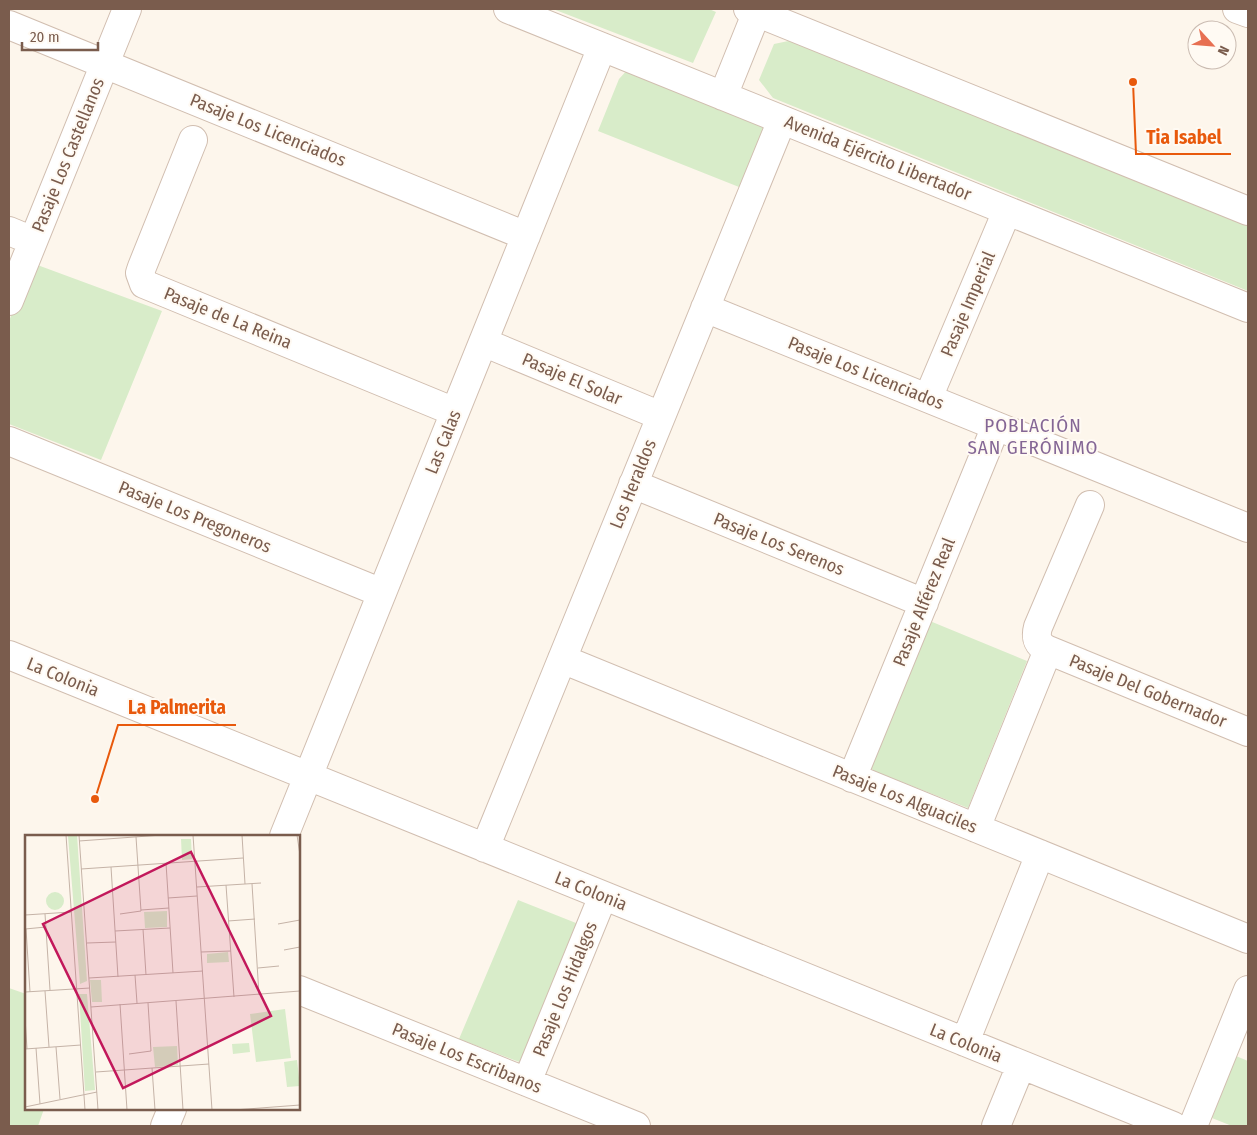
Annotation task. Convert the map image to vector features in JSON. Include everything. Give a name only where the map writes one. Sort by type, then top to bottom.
[{"type":"street","name":"Pasaje Los Castellanos","points":[[9,301],[21,236],[104,64],[127,9]]},
{"type":"street","name":"Avenida Ejército Libertador","points":[[508,9],[1248,308]]},
{"type":"street","points":[[1237,9],[1248,13]]},
{"type":"street","points":[[723,96],[754,10],[1248,211]]},
{"type":"street","name":"Pasaje Los Licenciados","points":[[9,25],[526,236]]},
{"type":"street","name":"Las Calas","points":[[284,835],[602,47]]},
{"type":"street","name":"Los Heraldos","points":[[485,848],[782,120]]},
{"type":"street","name":"Pasaje de La Reina","points":[[193,140],[142,267],[140,273],[144,284],[455,412]]},
{"type":"street","name":"Pasaje Imperial","points":[[928,398],[1007,210]]},
{"type":"street","name":"Pasaje Los Licenciados","points":[[705,308],[1248,528]]},
{"type":"street","name":"Pasaje El Solar","points":[[483,342],[661,416]]},
{"type":"street","name":"Pasaje Alférez Real","points":[[852,778],[996,426]]},
{"type":"street","name":"Pasaje Los Pregoneros","points":[[9,441],[382,593]]},
{"type":"street","name":"Pasaje Los Serenos","points":[[633,484],[924,603]]},
{"type":"street","name":"Pasaje Del Gobernador","points":[[1090,505],[1038,627],[1037,640],[1048,650],[1248,732]]},
{"type":"street","name":"Pasaje Del Gobernador","points":[[976,828],[1048,650]]},
{"type":"street","name":"La Colonia","points":[[9,655],[1173,1126]]},
{"type":"street","name":"Pasaje Los Alguaciles","points":[[562,659],[1248,939]]},
{"type":"street","points":[[965,1042],[1040,854]]},
{"type":"street","name":"Pasaje Los Hidalgos","points":[[528,1082],[603,896]]},
{"type":"street","name":"Pasaje Los Escribanos","points":[[300,990],[636,1126]]},
{"type":"street","points":[[1193,1126],[1248,990]]},
{"type":"street","points":[[996,1126],[1021,1065]]},
{"type":"street","points":[[165,1126],[172,1110]]},
{"type":"green space","points":[[553,9],[709,9],[716,12],[693,63]]},
{"type":"green space","points":[[798,39],[1248,225],[1248,291],[773,98],[759,80],[774,44]]},
{"type":"green space","points":[[629,68],[767,121],[739,187],[598,131],[619,79]]},
{"type":"green space","points":[[32,263],[162,311],[101,460],[9,424],[9,321]]},
{"type":"green space","points":[[925,619],[1027,661],[968,808],[874,771],[864,760]]},
{"type":"green space","points":[[518,900],[581,925],[522,1063],[459,1039]]},
{"type":"green space","points":[[9,988],[25,994],[25,1110],[44,1110],[38,1126],[9,1126]]},
{"type":"green space","points":[[1236,1056],[1248,1061],[1248,1126],[1232,1126],[1212,1118]]},
{"type":"place","name":"Tia Isabel","points":[[1133,82]]},
{"type":"place","name":"La Palmerita","points":[[95,799]]},
{"type":"district","name":"POBLACIÓN SAN GERÓNIMO","points":[[1033,436]]}]
